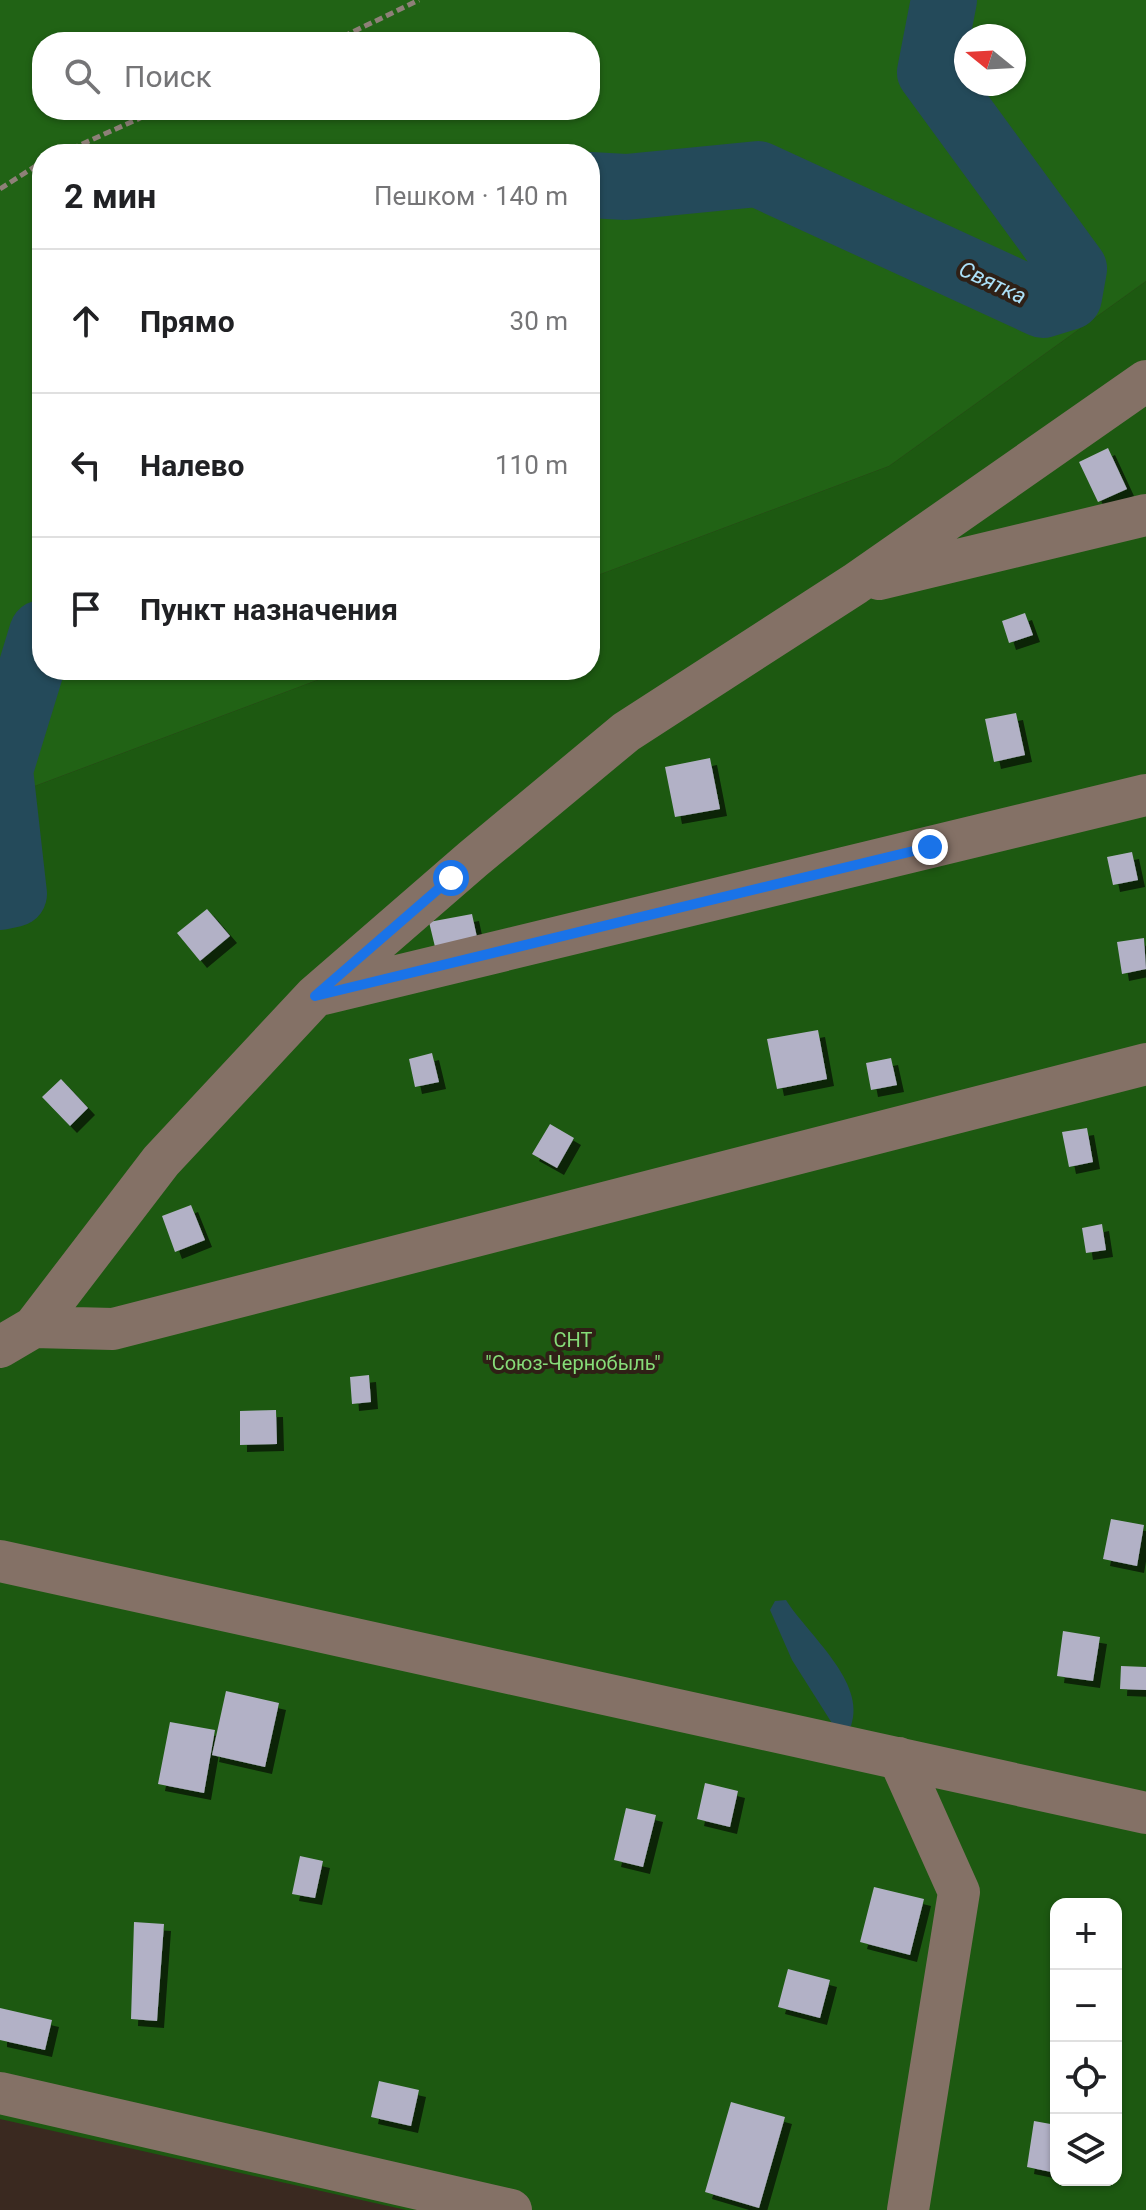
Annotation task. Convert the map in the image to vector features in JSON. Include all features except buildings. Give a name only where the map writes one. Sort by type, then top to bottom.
[{"type":"street","points":[[17,1337],[161,1161],[315,996],[473,859],[626,732],[855,584],[1146,381]]},
{"type":"street","points":[[855,584],[1146,515]]},
{"type":"street","points":[[315,996],[1146,795]]},
{"type":"street","points":[[17,1337],[113,1329],[1146,1064]]},
{"type":"street","points":[[0,1561],[1146,1813]]},
{"type":"street","points":[[899,1758],[959,1892],[908,2210]]},
{"type":"street","points":[[0,2093],[511,2210]]},
{"type":"path","points":[[353,32],[419,0]]},
{"type":"path","points":[[82,144],[136,120]]},
{"type":"path","points":[[0,189],[32,168]]},
{"type":"green space","points":[[0,0],[1146,0],[1146,281],[889,466],[600,574],[600,144],[32,144],[32,680],[317,680],[0,799]]},
{"type":"green space","name":"СНТ \"Союз-Чернобыль\"","points":[[1146,281],[1146,2210],[406,2210],[0,2119],[0,799],[317,680],[600,680],[600,574],[889,466]]},
{"type":"water","points":[[786,1600],[843,1676],[854,1709],[851,1726],[835,1728],[792,1660],[770,1610],[775,1601]]},
{"type":"waterway","name":"Святка","points":[[600,186],[626,187],[758,174],[1043,305],[1069,297],[1074,269],[930,72],[944,0]]},
{"type":"waterway","name":"Святка","points":[[0,770],[32,666]]},
{"type":"waterway","name":"Святка","points":[[0,770],[14,894],[0,897]]},
{"type":"route","points":[[451,878],[315,996],[930,847]]}]
